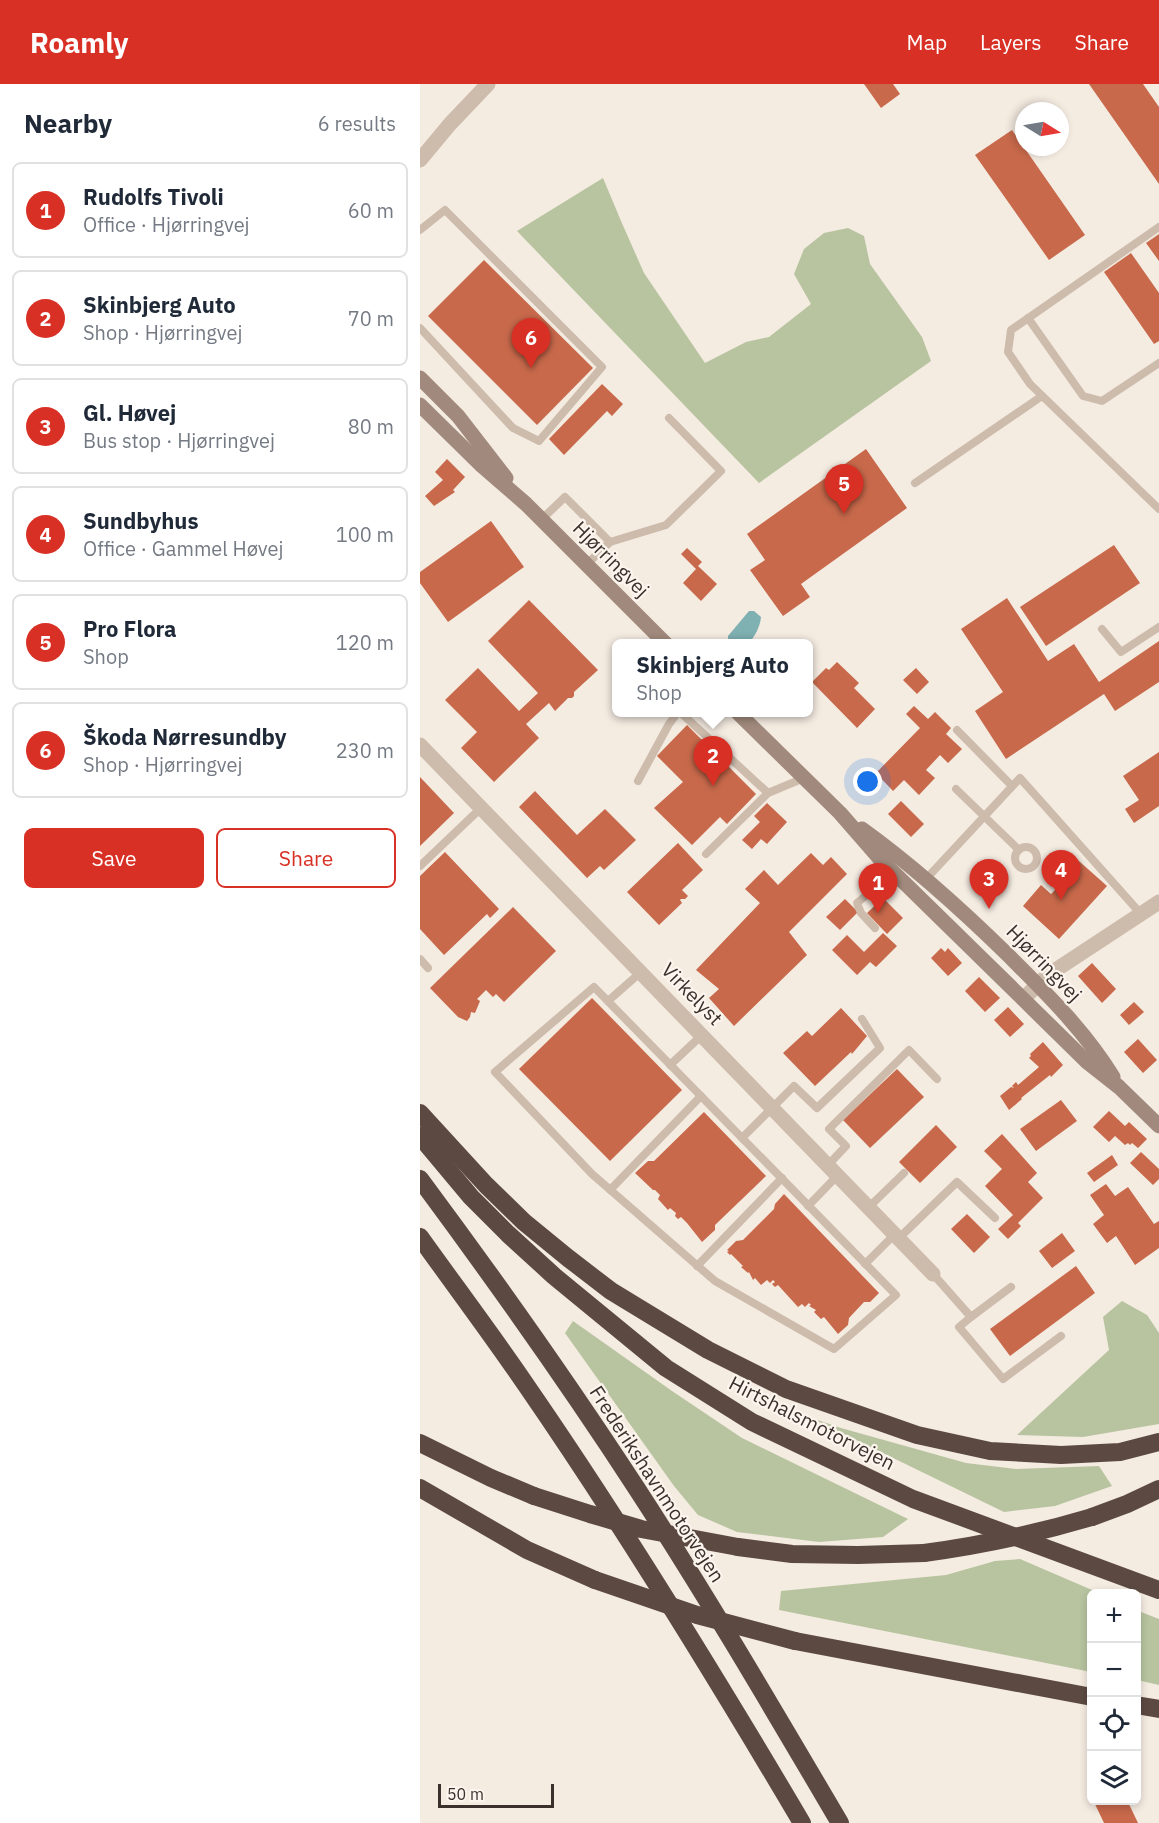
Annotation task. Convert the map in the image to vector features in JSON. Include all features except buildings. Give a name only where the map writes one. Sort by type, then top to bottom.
[{"type":"highway","points":[[420,1113],[486,1185],[524,1222],[567,1258],[611,1291],[698,1344],[786,1389],[917,1435],[990,1451],[1061,1455],[1120,1452],[1159,1442]]},
{"type":"highway","name":"Hirtshalsmotorvejen","points":[[420,1136],[471,1197],[554,1276],[666,1368],[743,1416],[913,1499],[1159,1590]]},
{"type":"highway","name":"Frederikshavnmotorvejen","points":[[420,1179],[637,1489],[765,1695],[840,1823]]},
{"type":"highway","points":[[420,1237],[532,1392],[606,1505],[716,1678],[802,1823]]},
{"type":"highway","points":[[420,1443],[491,1478],[534,1496],[590,1514],[640,1528],[738,1547],[792,1554],[924,1553],[974,1546],[1027,1535],[1092,1517],[1159,1489]]},
{"type":"highway","points":[[420,1488],[527,1550],[595,1580],[696,1615],[795,1641],[1087,1696]]},
{"type":"highway","points":[[716,1678],[790,1823]]},
{"type":"highway","points":[[765,1695],[851,1823]]},
{"type":"highway","points":[[1141,1706],[1159,1709]]},
{"type":"main road","name":"Hjørringvej","points":[[420,378],[458,416],[526,504]]},
{"type":"main road","name":"Hjørringvej","points":[[420,405],[480,464],[542,519],[661,639]]},
{"type":"main road","name":"Hjørringvej","points":[[742,717],[840,813],[894,872],[1086,1061],[1119,1087],[1159,1126]]},
{"type":"main road","name":"Hjørringvej","points":[[840,813],[890,849],[962,910],[1038,985],[1097,1052],[1119,1087]]},
{"type":"street","points":[[420,160],[488,84]]},
{"type":"street","name":"Virkelyst","points":[[420,745],[933,1274]]},
{"type":"street","points":[[1023,999],[1048,975],[1159,902]]},
{"type":"lane","points":[[420,230],[445,210],[602,367],[539,441],[513,428],[420,328]]},
{"type":"lane","points":[[1159,227],[1011,330],[1008,352],[1030,384],[1159,509]]},
{"type":"lane","points":[[1028,318],[1083,396],[1102,401],[1159,363]]},
{"type":"lane","points":[[915,483],[1042,396]]},
{"type":"lane","points":[[588,564],[610,542],[666,525],[721,471],[669,418]]},
{"type":"lane","points":[[542,519],[565,497],[610,542]]},
{"type":"lane","points":[[1102,629],[1121,652],[1159,627]]},
{"type":"lane","points":[[638,781],[675,717]]},
{"type":"lane","points":[[684,717],[768,793]]},
{"type":"lane","points":[[957,730],[1012,786]]},
{"type":"lane","points":[[706,854],[768,793],[804,778]]},
{"type":"lane","points":[[926,879],[1020,778],[1141,914]]},
{"type":"lane","points":[[956,789],[1018,850]]},
{"type":"lane","points":[[420,866],[481,808]]},
{"type":"lane","points":[[876,928],[861,913],[857,903],[894,872]]},
{"type":"lane","points":[[420,959],[428,968]]},
{"type":"lane","points":[[608,1001],[641,972]]},
{"type":"lane","points":[[594,987],[608,1001],[896,1296],[834,1349],[716,1281],[697,1266],[592,1174],[495,1072],[594,987]]},
{"type":"lane","points":[[742,1138],[794,1086],[817,1108],[880,1048],[862,1019]]},
{"type":"lane","points":[[670,1065],[702,1035]]},
{"type":"lane","points":[[808,1206],[833,1170],[846,1146],[829,1129],[909,1050],[937,1079]]},
{"type":"lane","points":[[610,1190],[701,1096]]},
{"type":"lane","points":[[869,1207],[904,1173]]},
{"type":"lane","points":[[697,1266],[782,1178]]},
{"type":"lane","points":[[865,1264],[957,1182],[995,1218]]},
{"type":"lane","points":[[933,1274],[971,1317]]},
{"type":"lane","points":[[1011,1287],[959,1327],[1003,1379],[1062,1336]]},
{"type":"green space","points":[[603,178],[644,273],[705,363],[746,342],[769,337],[811,304],[794,274],[804,249],[824,233],[848,228],[864,236],[870,264],[922,337],[931,361],[759,483],[517,231]]},
{"type":"green space","points":[[1122,1301],[1147,1315],[1159,1333],[1159,1424],[1083,1437],[1017,1435],[1109,1350],[1103,1317]]},
{"type":"green space","points":[[573,1321],[742,1438],[908,1519],[883,1537],[819,1542],[737,1532],[698,1515],[674,1486],[565,1333]]},
{"type":"green space","points":[[809,1417],[966,1463],[1016,1469],[1099,1466],[1112,1486],[1055,1506],[1004,1512]]},
{"type":"green space","points":[[1020,1559],[1090,1589],[1087,1589],[1087,1671],[779,1610],[781,1591],[946,1575],[995,1561]]},
{"type":"green space","points":[[1141,1612],[1159,1619],[1159,1685],[1141,1681]]},
{"type":"water","points":[[749,611],[754,611],[761,617],[752,639],[728,639],[728,636]]},
{"type":"place","name":"Škoda Nørresundby","points":[[531,368]]},
{"type":"place","name":"Pro Flora","points":[[844,514]]},
{"type":"place","name":"Skinbjerg Auto","points":[[713,786]]},
{"type":"place","name":"Sundbyhus","points":[[1061,900]]},
{"type":"place","name":"Gl. Høvej","points":[[989,909]]},
{"type":"place","name":"Rudolfs Tivoli","points":[[878,913]]}]
